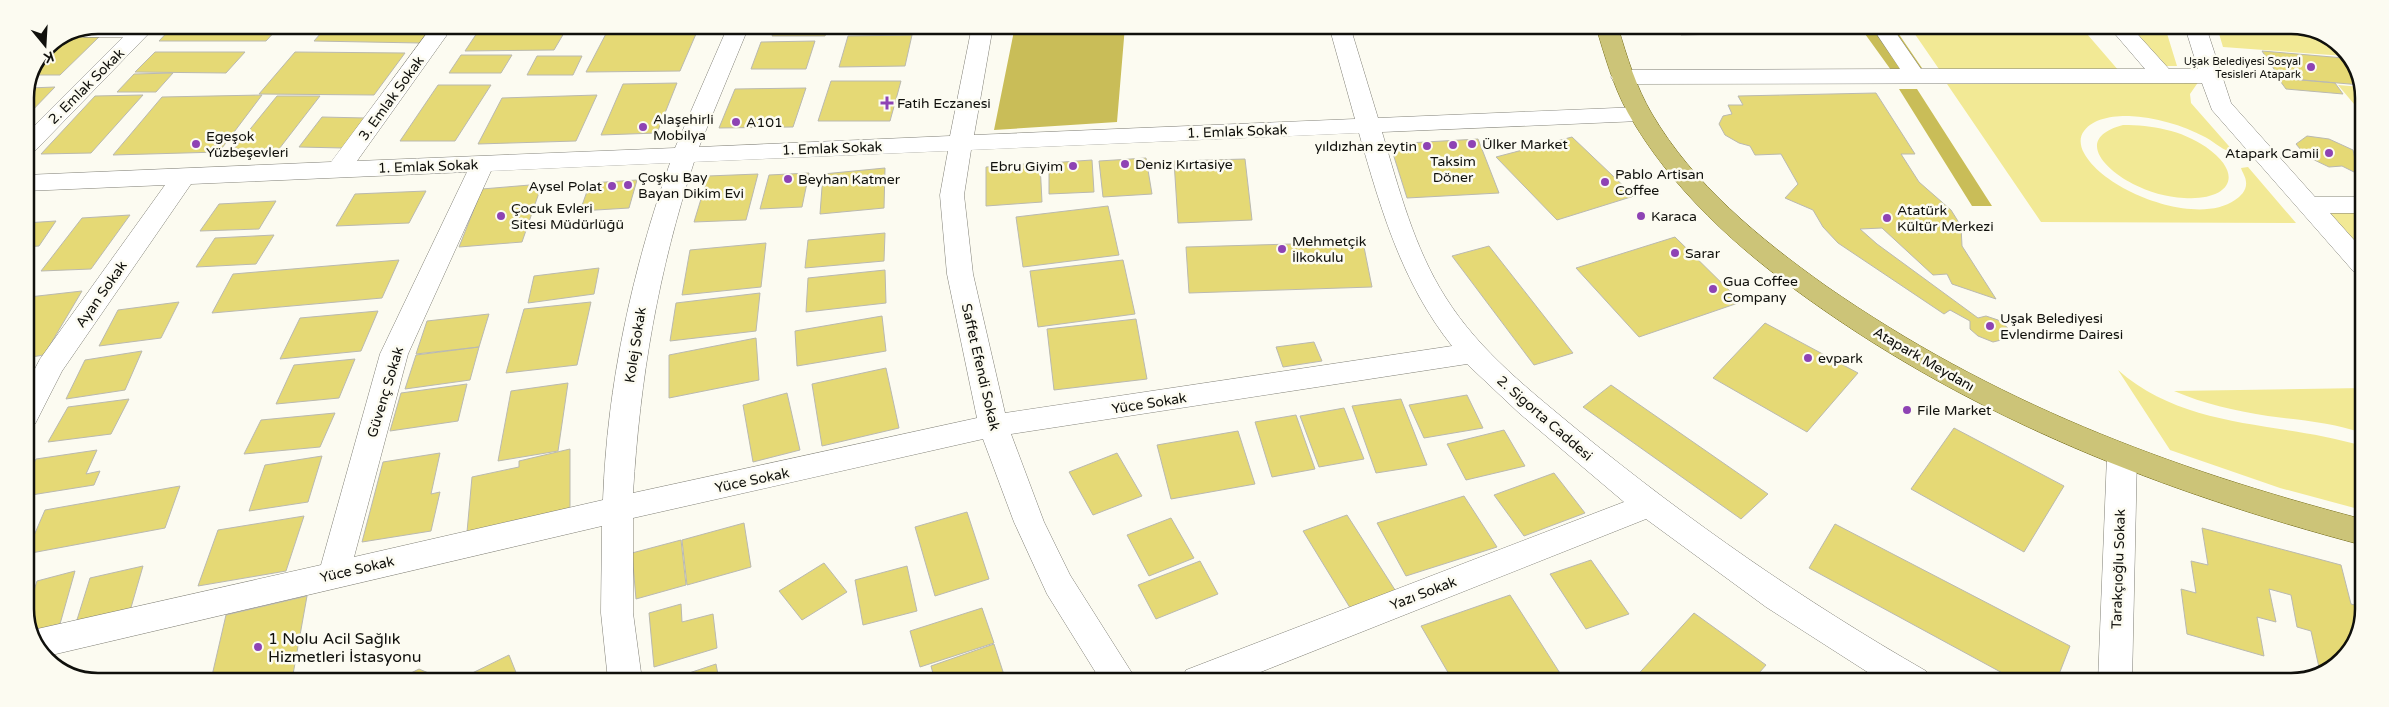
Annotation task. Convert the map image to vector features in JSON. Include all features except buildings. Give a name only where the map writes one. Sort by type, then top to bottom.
[{"type":"main road","name":"Atapark Meydanı","points":[[1609,34],[1622,77],[1640,114],[1662,147],[1710,203],[1765,253],[1808,287],[1885,338],[1948,375],[2009,406],[2122,456],[2215,490],[2312,520],[2355,530]]},
{"type":"street","name":"2. Emlak Sokak","points":[[34,139],[138,34]]},
{"type":"street","name":"3. Emlak Sokak","points":[[338,170],[437,34]]},
{"type":"street","name":"Kolej Sokak","points":[[625,673],[617,614],[619,509],[624,428],[634,339],[662,226],[684,155],[735,34]]},
{"type":"street","name":"Saffet Efendi Sokak","points":[[980,34],[952,195],[960,274],[993,426],[1030,522],[1058,584],[1115,673]]},
{"type":"street","name":"2. Sigorta Caddesi","points":[[1341,34],[1384,181],[1406,245],[1435,303],[1454,333],[1473,354],[1517,395],[1648,505],[1770,593],[1899,673]]},
{"type":"street","points":[[1887,34],[1914,76]]},
{"type":"street","points":[[2125,34],[2163,76]]},
{"type":"street","points":[[2197,34],[2220,105],[2355,257]]},
{"type":"street","points":[[1622,77],[2211,76]]},
{"type":"street","name":"1. Emlak Sokak","points":[[34,183],[1640,114]]},
{"type":"street","name":"Güvenç Sokak","points":[[334,574],[394,354],[482,164]]},
{"type":"street","name":"Ayan Sokak","points":[[34,398],[50,366],[184,176]]},
{"type":"street","points":[[2311,205],[2355,205]]},
{"type":"street","name":"Yüce Sokak","points":[[44,643],[334,574],[993,426],[1473,354]]},
{"type":"street","name":"Tarakçıoğlu Sokak","points":[[2115,673],[2122,456]]},
{"type":"street","name":"Yazı Sokak","points":[[1218,673],[1648,505]]},
{"type":"shaded area","points":[[1013,34],[1124,34],[1117,122],[994,130]]},
{"type":"shaded area","points":[[1865,34],[1899,34],[1922,68],[1891,70]]},
{"type":"shaded area","points":[[1915,34],[2087,34],[2119,71],[1941,72]]},
{"type":"shaded area","points":[[2128,34],[2167,34],[2177,66],[2155,66]]},
{"type":"shaded area","points":[[2219,34],[2300,34],[2327,45],[2339,56],[2223,47]]},
{"type":"shaded area","points":[[1945,81],[2199,81],[2190,94],[2191,103],[2235,153],[2223,149],[2209,139],[2178,125],[2149,118],[2129,116],[2104,119],[2088,127],[2082,133],[2081,139],[2084,153],[2095,167],[2111,180],[2131,192],[2153,201],[2176,207],[2198,209],[2218,207],[2239,197],[2245,190],[2246,185],[2241,168],[2248,167],[2296,223],[2041,222]]},
{"type":"shaded area","points":[[2338,85],[2354,86],[2354,104]]},
{"type":"shaded area","points":[[1899,89],[1917,89],[1992,206],[1972,206]]},
{"type":"shaded area","points":[[2123,125],[2145,126],[2166,130],[2187,136],[2196,141],[2219,158],[2226,168],[2229,177],[2227,185],[2221,191],[2212,195],[2199,198],[2184,198],[2158,194],[2122,178],[2104,162],[2099,154],[2097,145],[2100,138],[2108,131]]},
{"type":"shaded area","points":[[2325,210],[2355,210],[2355,245]]},
{"type":"shaded area","points":[[2118,370],[2145,390],[2174,404],[2204,414],[2236,422],[2299,432],[2355,444],[2355,508],[2280,488],[2170,450]]},
{"type":"shaded area","points":[[2355,388],[2355,430],[2327,424],[2232,409],[2197,400],[2174,391]]},
{"type":"place","name":"Uşak Belediyesi Sosyal Tesisleri Atapark","points":[[2311,67]]},
{"type":"place","name":"Fatih Eczanesi","points":[[887,103]]},
{"type":"place","name":"A101","points":[[736,122]]},
{"type":"place","name":"Alaşehirli Mobilya","points":[[643,127]]},
{"type":"place","name":"Egeşok Yüzbeşevleri","points":[[196,144]]},
{"type":"place","name":"Ülker Market","points":[[1472,144]]},
{"type":"place","name":"Taksim Döner","points":[[1453,145]]},
{"type":"place","name":"yıldızhan zeytin","points":[[1427,146]]},
{"type":"place","name":"Atapark Camii","points":[[2329,153]]},
{"type":"place","name":"Deniz Kırtasiye","points":[[1125,164]]},
{"type":"place","name":"Ebru Giyim","points":[[1073,166]]},
{"type":"place","name":"Beyhan Katmer","points":[[788,179]]},
{"type":"place","name":"Pablo Artisan Coffee","points":[[1605,182]]},
{"type":"place","name":"Çoşku Bay Bayan Dikim Evi","points":[[628,185]]},
{"type":"place","name":"Aysel Polat","points":[[612,186]]},
{"type":"place","name":"Çocuk Evleri Sitesi Müdürlüğü","points":[[501,216]]},
{"type":"place","name":"Karaca","points":[[1641,216]]},
{"type":"place","name":"Atatürk Kültür Merkezi","points":[[1887,218]]},
{"type":"place","name":"Mehmetçik İlkokulu","points":[[1282,249]]},
{"type":"place","name":"Sarar","points":[[1675,253]]},
{"type":"place","name":"Gua Coffee Company","points":[[1713,289]]},
{"type":"place","name":"Uşak Belediyesi Evlendirme Dairesi","points":[[1990,326]]},
{"type":"place","name":"evpark","points":[[1808,358]]},
{"type":"place","name":"File Market","points":[[1907,410]]},
{"type":"place","name":"1 Nolu Acil Sağlık Hizmetleri İstasyonu","points":[[258,647]]}]
